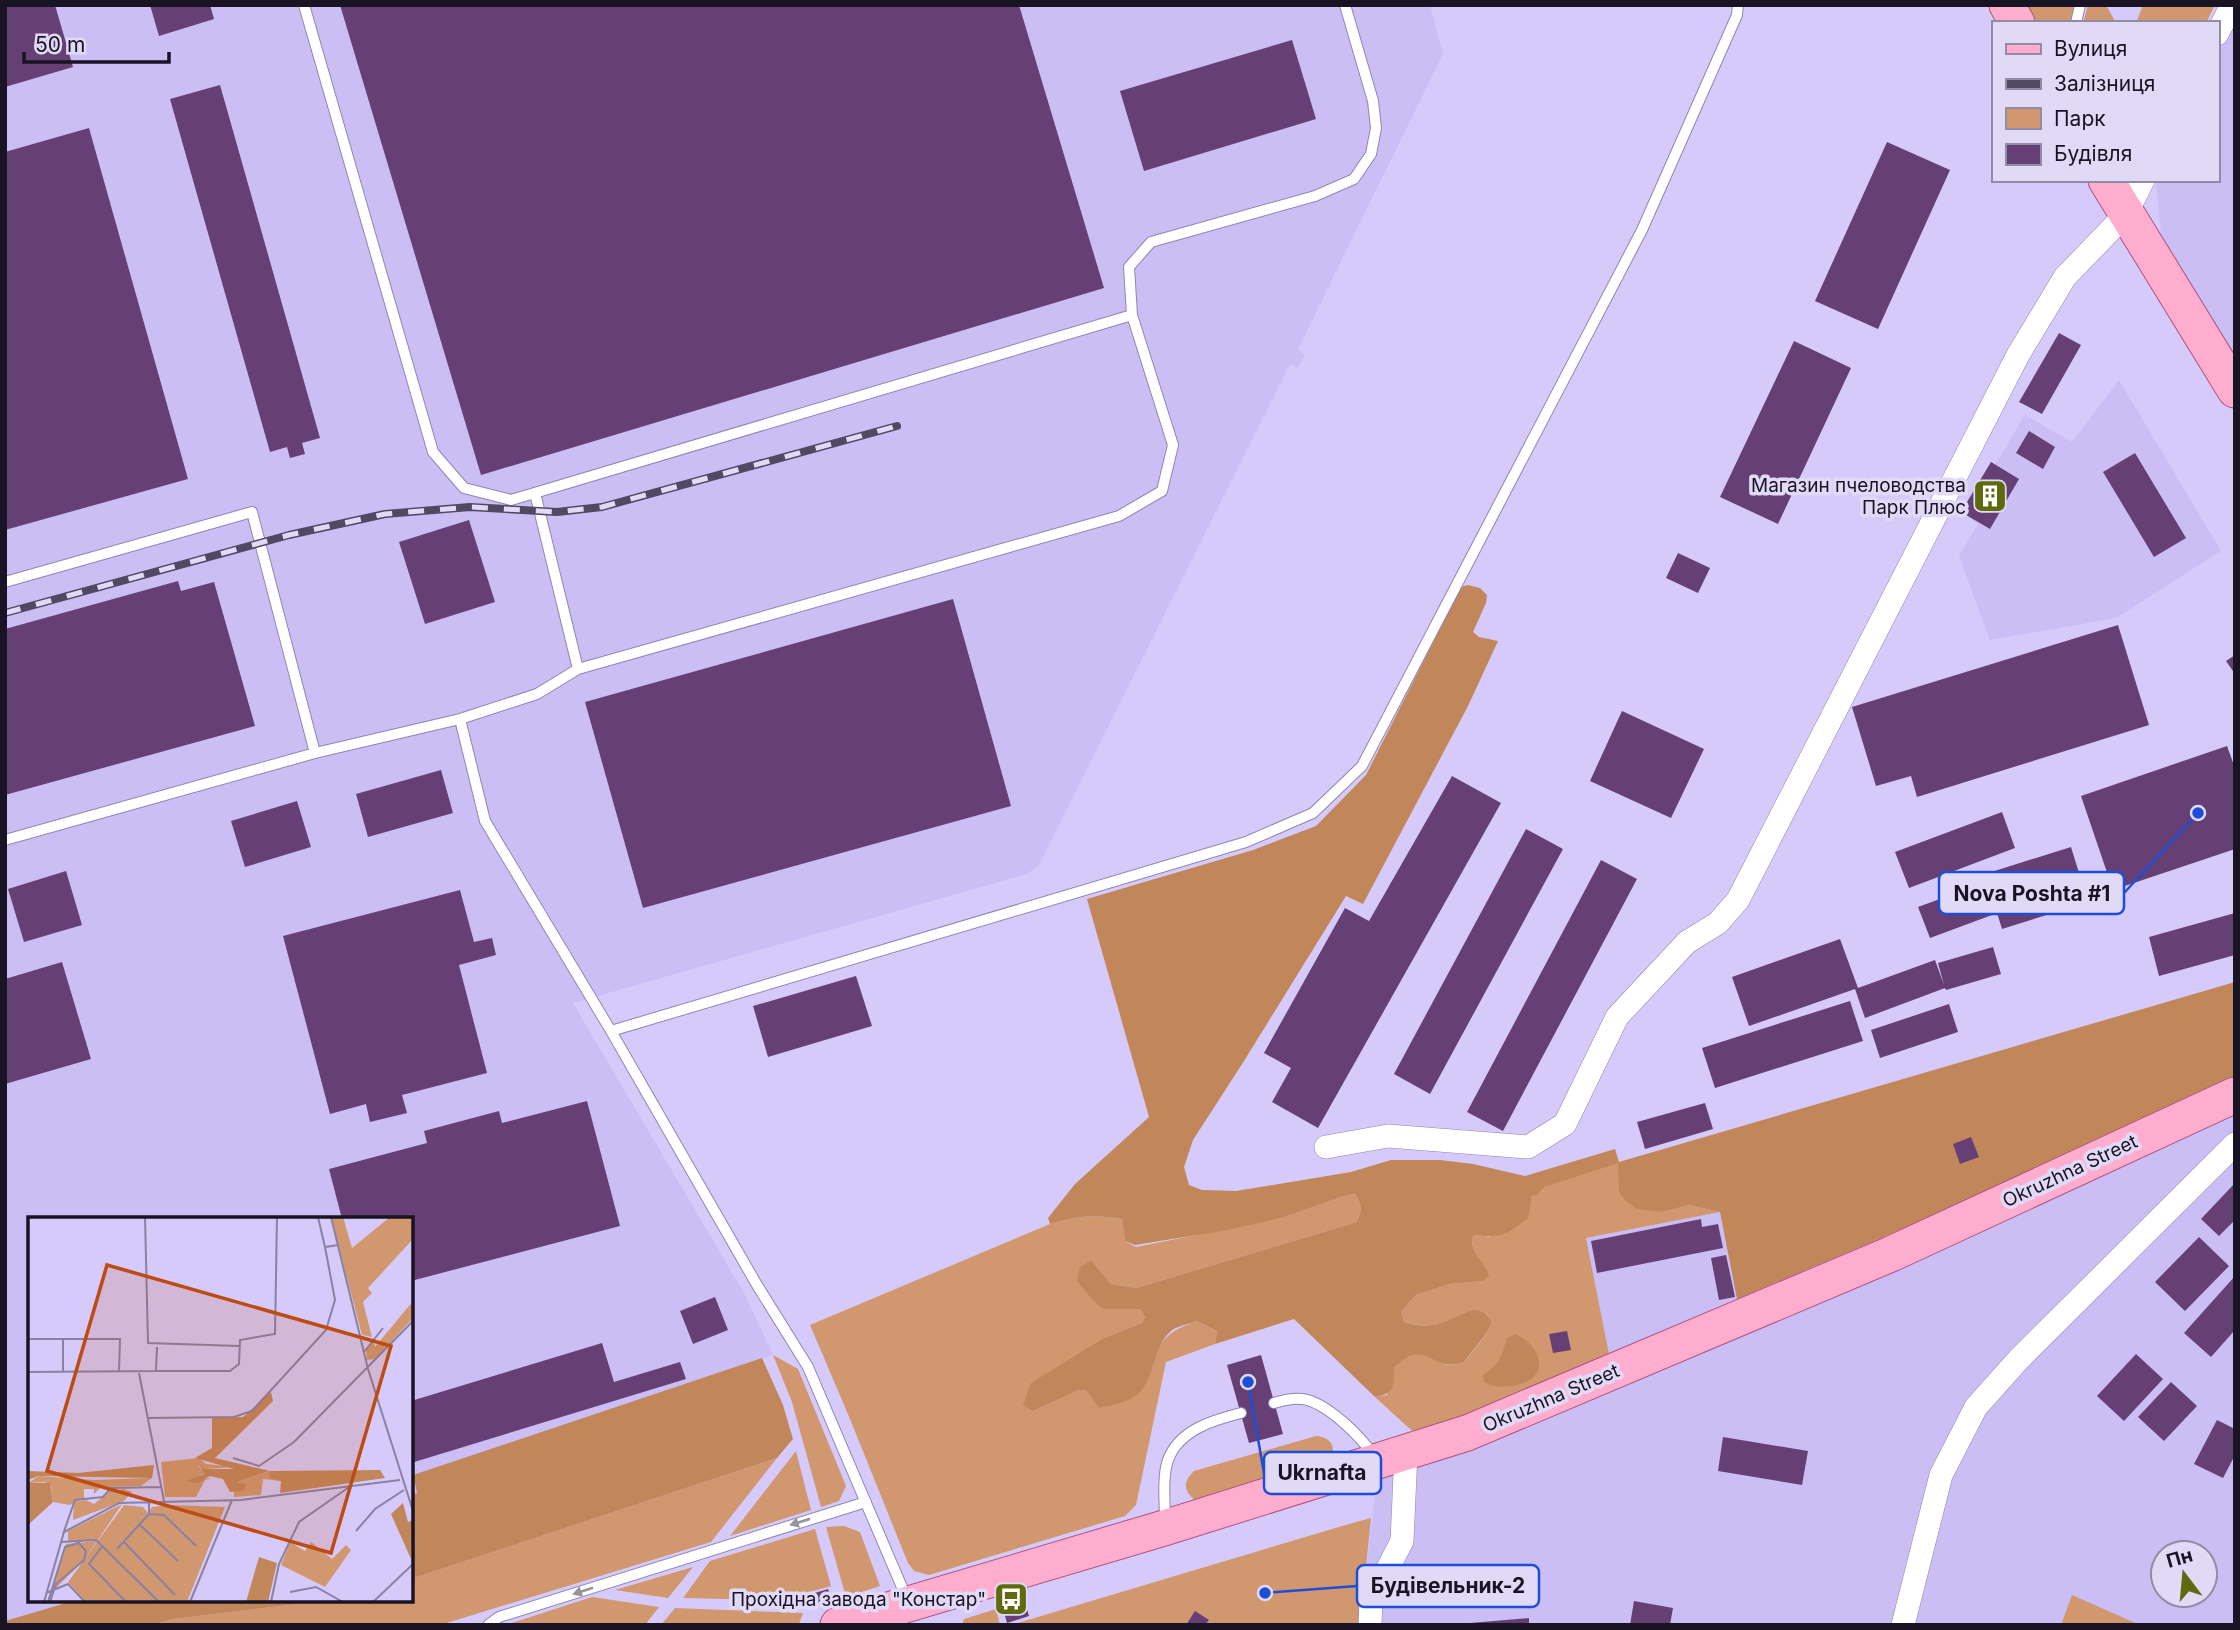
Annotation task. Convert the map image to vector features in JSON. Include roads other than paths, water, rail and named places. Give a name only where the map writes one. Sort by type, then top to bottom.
[{"type":"main road","points":[[2007,5],[2016,21]]},
{"type":"main road","points":[[2107,182],[2235,390]]},
{"type":"main road","name":"Okruzhna Street","points":[[838,1625],[1164,1528],[1467,1433],[1891,1254],[2235,1095]]},
{"type":"street","points":[[2219,30],[2232,5]]},
{"type":"street","points":[[1326,1147],[1388,1136],[1528,1147],[1565,1124],[1618,1017],[1687,942],[1718,923],[1738,900],[2018,355],[2065,277],[2126,214],[2142,182]]},
{"type":"street","points":[[1903,1625],[1941,1475],[1976,1406],[2019,1359],[2235,1144]]},
{"type":"street","points":[[1370,1625],[1371,1601],[1402,1541],[1392,1457]]},
{"type":"lane","points":[[304,5],[433,452],[464,488],[511,500],[1132,315]]},
{"type":"lane","points":[[5,840],[314,753],[460,719],[537,694],[578,669],[1119,516],[1162,491],[1173,445],[1132,315],[1129,267],[1151,242],[1315,197],[1354,178],[1371,154],[1376,128],[1373,101],[1345,5]]},
{"type":"lane","points":[[611,1031],[1246,842],[1312,813],[1362,766],[1642,230],[1737,15],[1738,5]]},
{"type":"lane","points":[[535,493],[578,669]]},
{"type":"lane","points":[[5,582],[252,512],[314,753]]},
{"type":"lane","points":[[460,719],[485,821],[611,1031],[757,1285],[808,1367],[909,1604]]},
{"type":"lane","points":[[1274,1403],[1288,1399],[1305,1399],[1334,1415],[1366,1443],[1392,1457]]},
{"type":"lane","points":[[1164,1528],[1168,1460],[1177,1446],[1192,1431],[1211,1421],[1241,1413]]},
{"type":"lane","points":[[488,1625],[499,1617],[866,1502]]},
{"type":"railway","points":[[5,613],[289,535],[385,514],[470,507],[557,512],[602,507],[897,426]]},
{"type":"place","name":"Магазин пчеловодства Парк Плюс","points":[[1990,496]]},
{"type":"place","name":"Nova Poshta #1","points":[[2198,813]]},
{"type":"place","name":"Ukrnafta","points":[[1248,1382]]},
{"type":"place","name":"Будівельник-2","points":[[1265,1593]]},
{"type":"place","name":"Прохідна завода \"Констар\"","points":[[1011,1599]]}]
